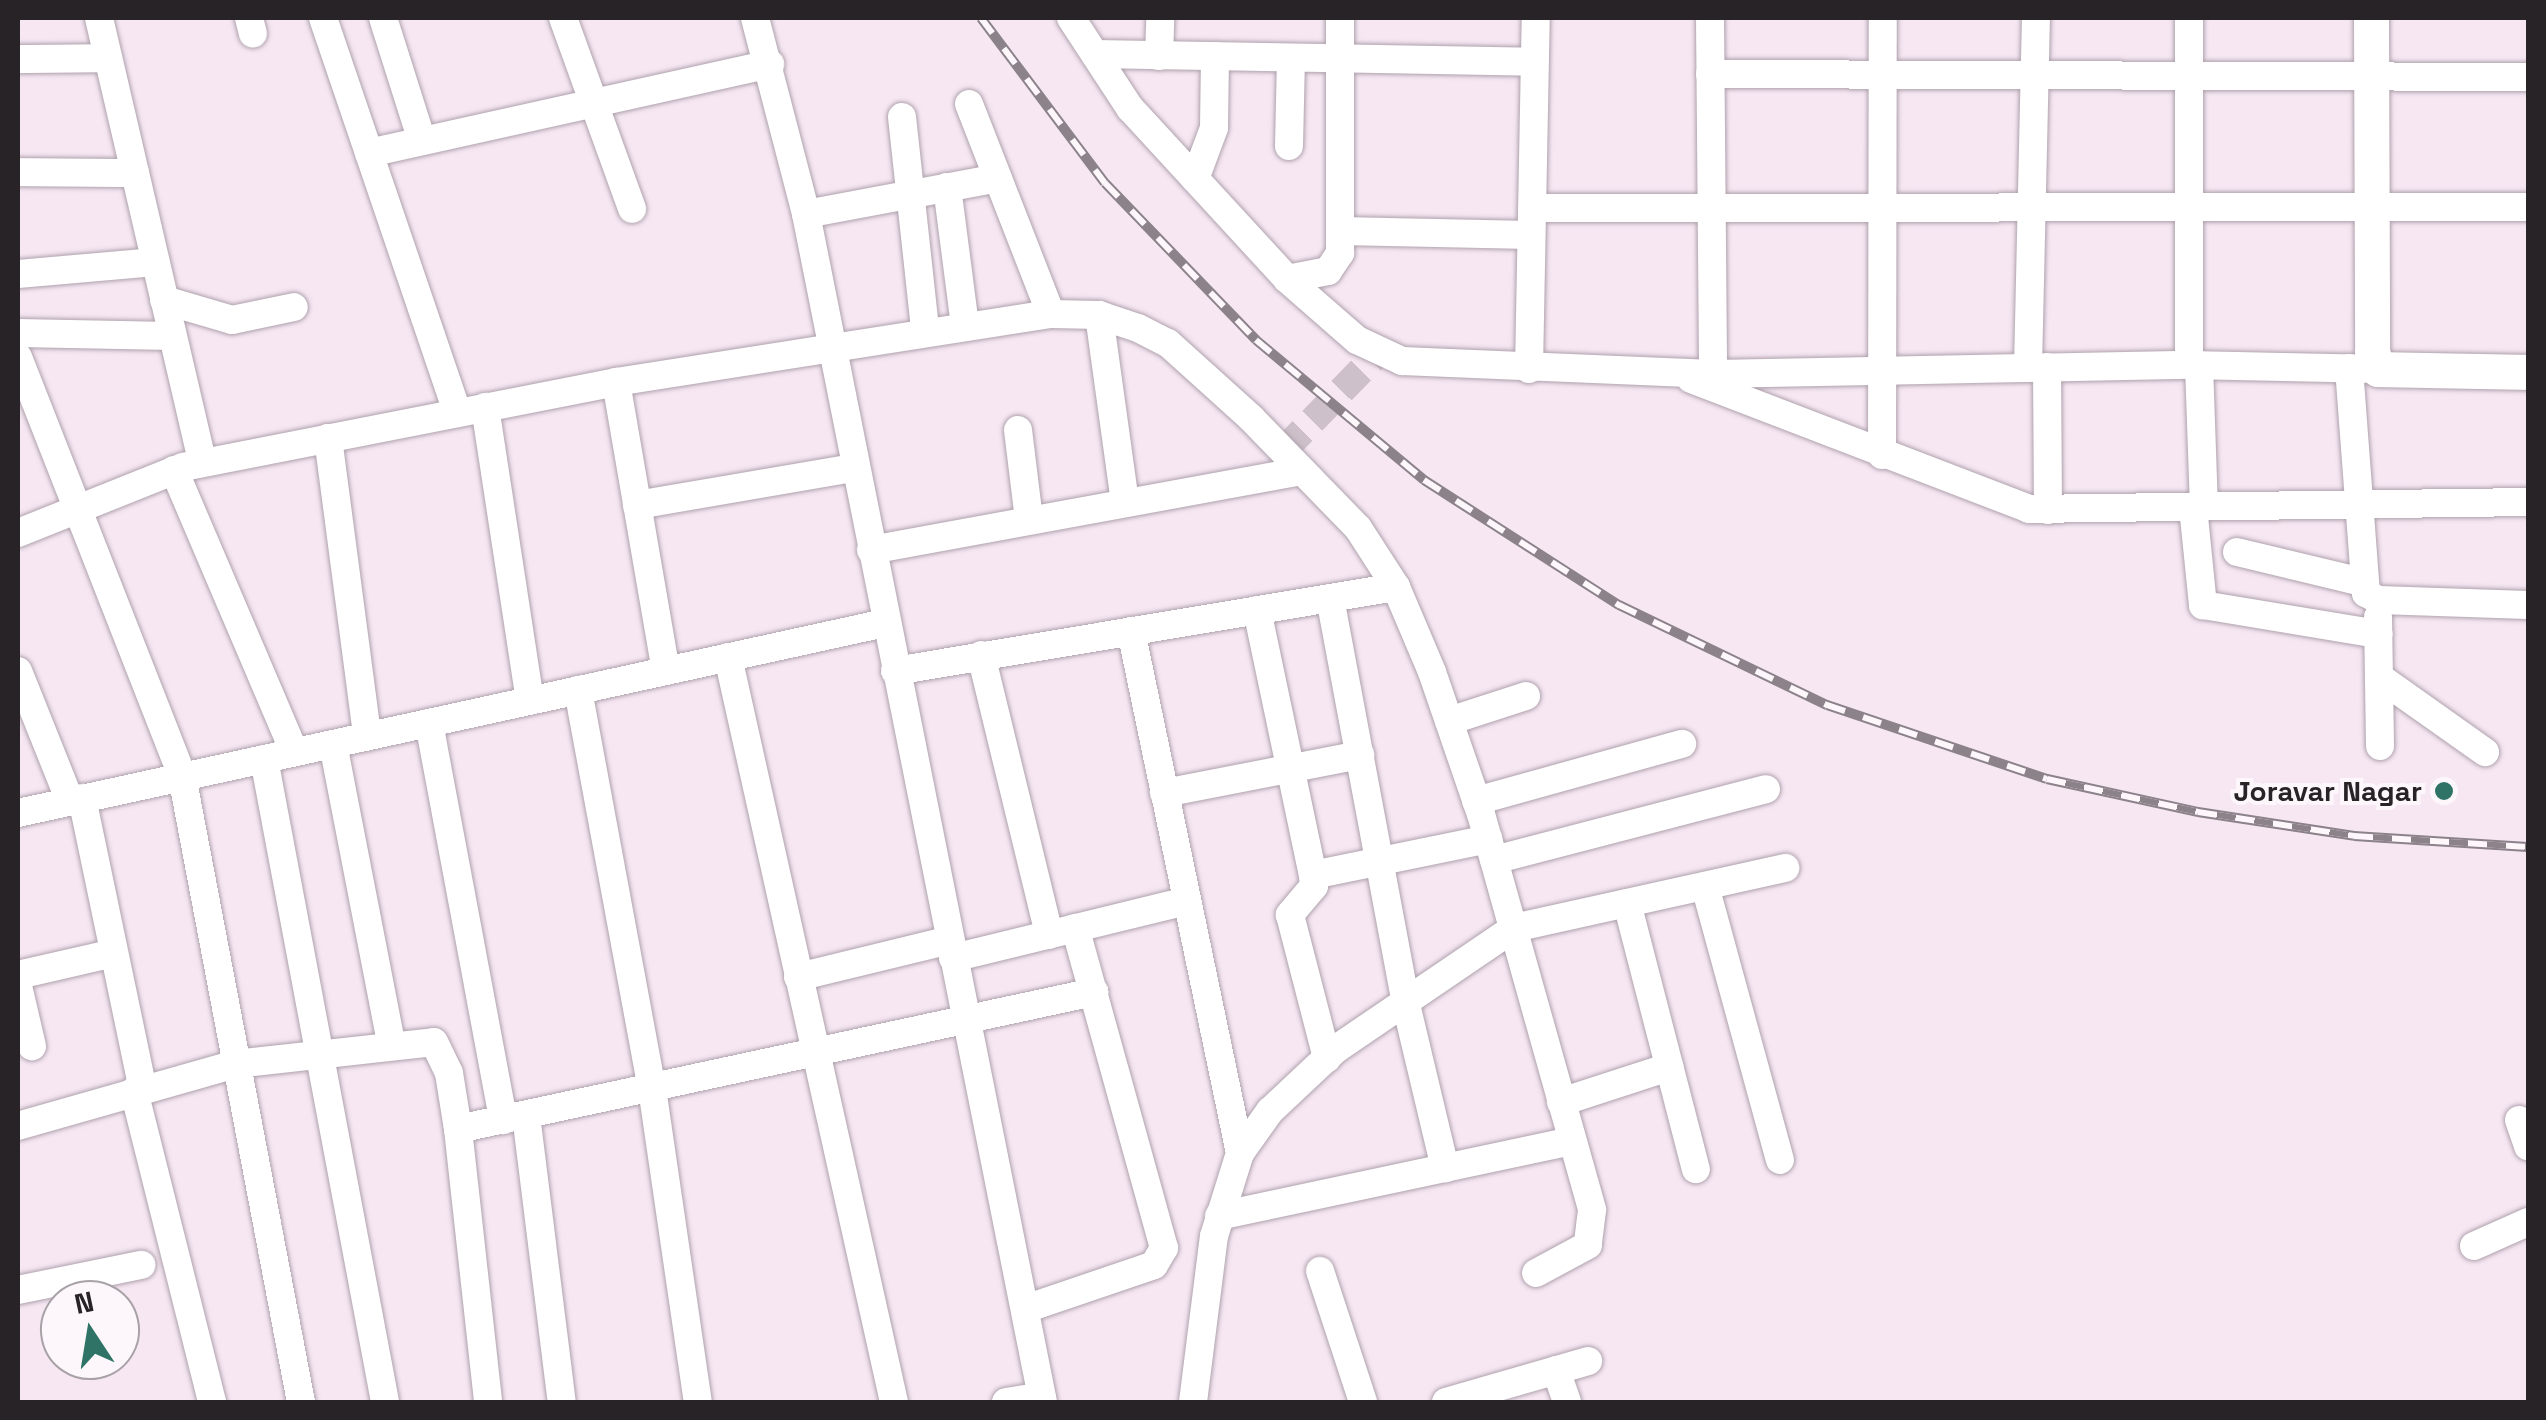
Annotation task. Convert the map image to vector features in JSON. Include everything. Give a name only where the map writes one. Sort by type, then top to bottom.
[{"type":"main road","points":[[2371,18],[2372,352],[2364,369],[2528,372]]},
{"type":"street","points":[[99,18],[202,462]]},
{"type":"street","points":[[323,18],[456,412]]},
{"type":"street","points":[[383,18],[422,141]]},
{"type":"street","points":[[563,18],[632,209]]},
{"type":"street","points":[[755,18],[806,214],[870,550],[1043,1400],[1006,1402]]},
{"type":"street","points":[[1071,18],[1130,108],[1287,279],[1357,340],[1402,361],[1713,374],[2194,365],[2364,369],[2357,505],[2379,634],[2380,746]]},
{"type":"street","points":[[1159,56],[1160,18]]},
{"type":"street","points":[[1287,279],[1336,265],[1340,231],[1340,18]]},
{"type":"street","points":[[1529,369],[1536,18]]},
{"type":"street","points":[[1710,18],[1713,374]]},
{"type":"street","points":[[1882,18],[1878,371],[1882,455]]},
{"type":"street","points":[[2036,18],[2032,207],[2048,510]]},
{"type":"street","points":[[2189,18],[2188,207],[2203,606],[2379,634]]},
{"type":"street","points":[[1095,54],[1534,62]]},
{"type":"street","points":[[1195,179],[1214,128],[1214,56]]},
{"type":"street","points":[[18,59],[108,58]]},
{"type":"street","points":[[1289,146],[1291,58]]},
{"type":"street","points":[[369,153],[770,64]]},
{"type":"street","points":[[1710,74],[2528,78]]},
{"type":"street","points":[[969,104],[1051,314]]},
{"type":"street","points":[[902,117],[924,330]]},
{"type":"street","points":[[18,172],[134,173]]},
{"type":"street","points":[[806,214],[998,178]]},
{"type":"street","points":[[947,187],[965,325]]},
{"type":"street","points":[[1340,231],[1712,208],[2528,207]]},
{"type":"street","points":[[18,274],[155,262]]},
{"type":"street","points":[[164,300],[232,320],[294,308]]},
{"type":"street","points":[[18,533],[202,462],[829,344],[1051,314],[1099,315],[1168,343],[1358,528],[1396,587],[1476,801],[1592,1210],[1592,1234],[1570,1259],[1536,1273]]},
{"type":"street","points":[[1099,315],[1125,502]]},
{"type":"street","points":[[18,332],[172,336]]},
{"type":"street","points":[[18,357],[81,508],[182,776],[301,1402]]},
{"type":"street","points":[[1676,373],[2009,505],[2048,510],[2528,502]]},
{"type":"street","points":[[616,382],[666,671]]},
{"type":"street","points":[[485,407],[530,700]]},
{"type":"street","points":[[1018,430],[1029,520]]},
{"type":"street","points":[[328,438],[367,736]]},
{"type":"street","points":[[637,505],[854,468]]},
{"type":"street","points":[[174,470],[294,752]]},
{"type":"street","points":[[870,550],[1302,471]]},
{"type":"street","points":[[2237,552],[2370,591],[2528,606]]},
{"type":"street","points":[[895,671],[1396,587]]},
{"type":"street","points":[[1330,598],[1406,1000],[1445,1168]]},
{"type":"street","points":[[1257,610],[1313,875],[1314,886],[1290,915],[1326,1058]]},
{"type":"street","points":[[18,813],[886,623]]},
{"type":"street","points":[[1131,630],[1240,1153]]},
{"type":"street","points":[[980,655],[1062,931],[1094,992],[1164,1248],[1154,1265],[1024,1309]]},
{"type":"street","points":[[728,658],[894,1402]]},
{"type":"street","points":[[18,672],[76,800],[114,953],[138,1090],[212,1402]]},
{"type":"street","points":[[2379,677],[2486,752]]},
{"type":"street","points":[[578,690],[652,1088],[698,1402]]},
{"type":"street","points":[[1448,721],[1526,696]]},
{"type":"street","points":[[428,723],[514,1117],[562,1402]]},
{"type":"street","points":[[333,744],[391,1042]]},
{"type":"street","points":[[1476,801],[1682,744]]},
{"type":"street","points":[[1164,793],[1360,755]]},
{"type":"street","points":[[264,759],[385,1402]]},
{"type":"street","points":[[1313,875],[1379,859],[1491,850],[1766,788]]},
{"type":"street","points":[[1193,1402],[1219,1216],[1240,1153],[1270,1111],[1326,1058],[1514,928],[1784,868]]},
{"type":"street","points":[[1706,886],[1780,1160]]},
{"type":"street","points":[[798,977],[1062,931],[1187,901]]},
{"type":"street","points":[[1626,903],[1696,1170]]},
{"type":"street","points":[[18,976],[114,953]]},
{"type":"street","points":[[18,986],[32,1046]]},
{"type":"street","points":[[458,1129],[1094,992]]},
{"type":"street","points":[[18,1126],[234,1064],[426,1039],[441,1049],[458,1129],[488,1402]]},
{"type":"street","points":[[1561,1102],[1670,1067]]},
{"type":"street","points":[[1219,1216],[1572,1140]]},
{"type":"street","points":[[2474,1246],[2528,1222]]},
{"type":"street","points":[[18,1290],[142,1265]]},
{"type":"street","points":[[1320,1271],[1363,1402]]},
{"type":"street","points":[[1460,1401],[1588,1361]]},
{"type":"street","points":[[1556,1370],[1567,1402]]},
{"type":"tunnel","points":[[1283,451],[1380,351]]},
{"type":"railway","points":[[981,18],[1105,183],[1256,340],[1424,480],[1619,605],[1827,705],[2047,779],[2198,812],[2354,836],[2528,847]]},
{"type":"place","name":"Joravar Nagar","points":[[2444,791]]}]
